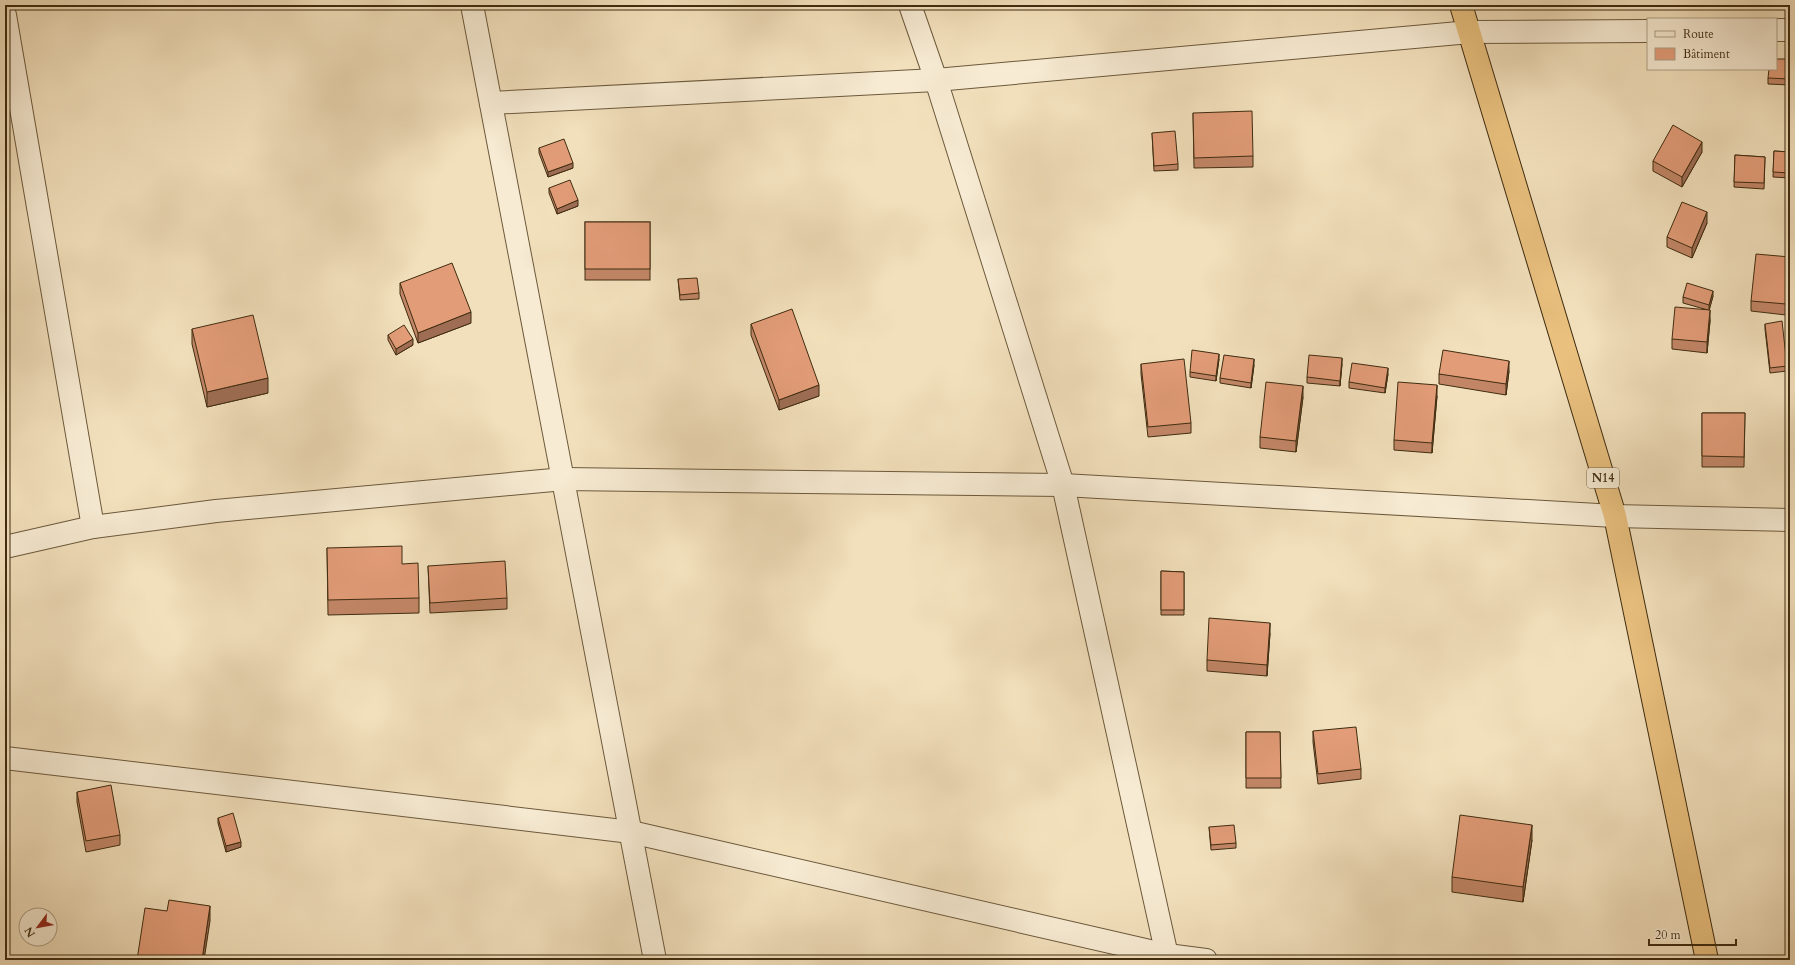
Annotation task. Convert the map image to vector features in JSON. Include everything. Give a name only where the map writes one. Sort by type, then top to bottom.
[{"type":"highway","name":"N14","points":[[1461,5],[1615,516],[1707,960]]},
{"type":"street","points":[[472,5],[655,960]]},
{"type":"street","points":[[910,5],[936,80],[1063,486],[1168,958]]},
{"type":"street","points":[[5,15],[93,527]]},
{"type":"street","points":[[1777,30],[1790,30]]},
{"type":"street","points":[[491,103],[936,80],[1470,32],[1647,31]]},
{"type":"street","points":[[5,547],[93,527],[216,510],[564,479],[1063,486],[1615,516],[1790,520]]},
{"type":"street","points":[[5,758],[631,832],[1168,958],[1206,960]]},
{"type":"building","points":[[1777,59],[1790,59],[1790,79],[1768,78],[1769,70],[1777,70]]},
{"type":"building","points":[[1252,111],[1253,156],[1194,158],[1193,113]]},
{"type":"building","points":[[1673,125],[1702,142],[1682,177],[1653,161]]},
{"type":"building","points":[[1175,131],[1178,164],[1154,166],[1152,133]]},
{"type":"building","points":[[564,139],[573,163],[548,172],[539,148]]},
{"type":"building","points":[[1774,151],[1790,152],[1790,173],[1773,172]]},
{"type":"building","points":[[1735,155],[1765,157],[1764,183],[1734,182]]},
{"type":"building","points":[[570,180],[578,200],[557,209],[549,188]]},
{"type":"building","points":[[1682,202],[1707,212],[1692,248],[1667,237]]},
{"type":"building","points":[[585,222],[650,222],[650,269],[585,269]]},
{"type":"building","points":[[1756,254],[1790,257],[1786,304],[1751,301]]},
{"type":"building","points":[[452,263],[471,312],[418,333],[400,283]]},
{"type":"building","points":[[697,278],[699,293],[680,295],[678,279]]},
{"type":"building","points":[[1687,283],[1713,291],[1709,305],[1683,297]]},
{"type":"building","points":[[1675,307],[1710,310],[1707,342],[1672,339]]},
{"type":"building","points":[[792,309],[819,385],[779,400],[751,324]]},
{"type":"building","points":[[253,315],[268,378],[207,392],[192,329]]},
{"type":"building","points":[[1782,321],[1787,366],[1770,368],[1765,324]]},
{"type":"building","points":[[404,325],[413,339],[396,349],[388,335]]},
{"type":"building","points":[[1790,346],[1790,355],[1786,351]]},
{"type":"building","points":[[1192,350],[1219,354],[1216,376],[1190,372]]},
{"type":"building","points":[[1443,350],[1509,361],[1506,384],[1439,374]]},
{"type":"building","points":[[1224,355],[1254,359],[1251,383],[1220,378]]},
{"type":"building","points":[[1309,355],[1342,358],[1340,381],[1307,377]]},
{"type":"building","points":[[1184,359],[1191,423],[1148,427],[1141,364]]},
{"type":"building","points":[[1352,363],[1388,368],[1385,388],[1349,382]]},
{"type":"building","points":[[1266,382],[1303,386],[1296,441],[1260,437]]},
{"type":"building","points":[[1398,382],[1437,385],[1432,443],[1394,440]]},
{"type":"building","points":[[1702,413],[1745,413],[1744,457],[1702,456]]},
{"type":"building","points":[[402,546],[402,564],[418,563],[419,598],[328,600],[327,548]]},
{"type":"building","points":[[505,561],[507,598],[430,603],[428,566]]},
{"type":"building","points":[[1161,571],[1184,572],[1184,610],[1161,610]]},
{"type":"building","points":[[1209,618],[1270,623],[1267,665],[1207,660]]},
{"type":"building","points":[[1356,727],[1361,769],[1318,774],[1313,731]]},
{"type":"building","points":[[1246,732],[1280,732],[1281,778],[1246,778]]},
{"type":"building","points":[[111,785],[120,835],[86,841],[77,792]]},
{"type":"building","points":[[233,813],[241,842],[226,846],[218,818]]},
{"type":"building","points":[[1460,815],[1532,825],[1523,887],[1452,877]]},
{"type":"building","points":[[1234,825],[1236,843],[1211,845],[1209,827]]},
{"type":"building","points":[[169,900],[210,906],[202,960],[137,960],[145,908],[167,911]]}]
